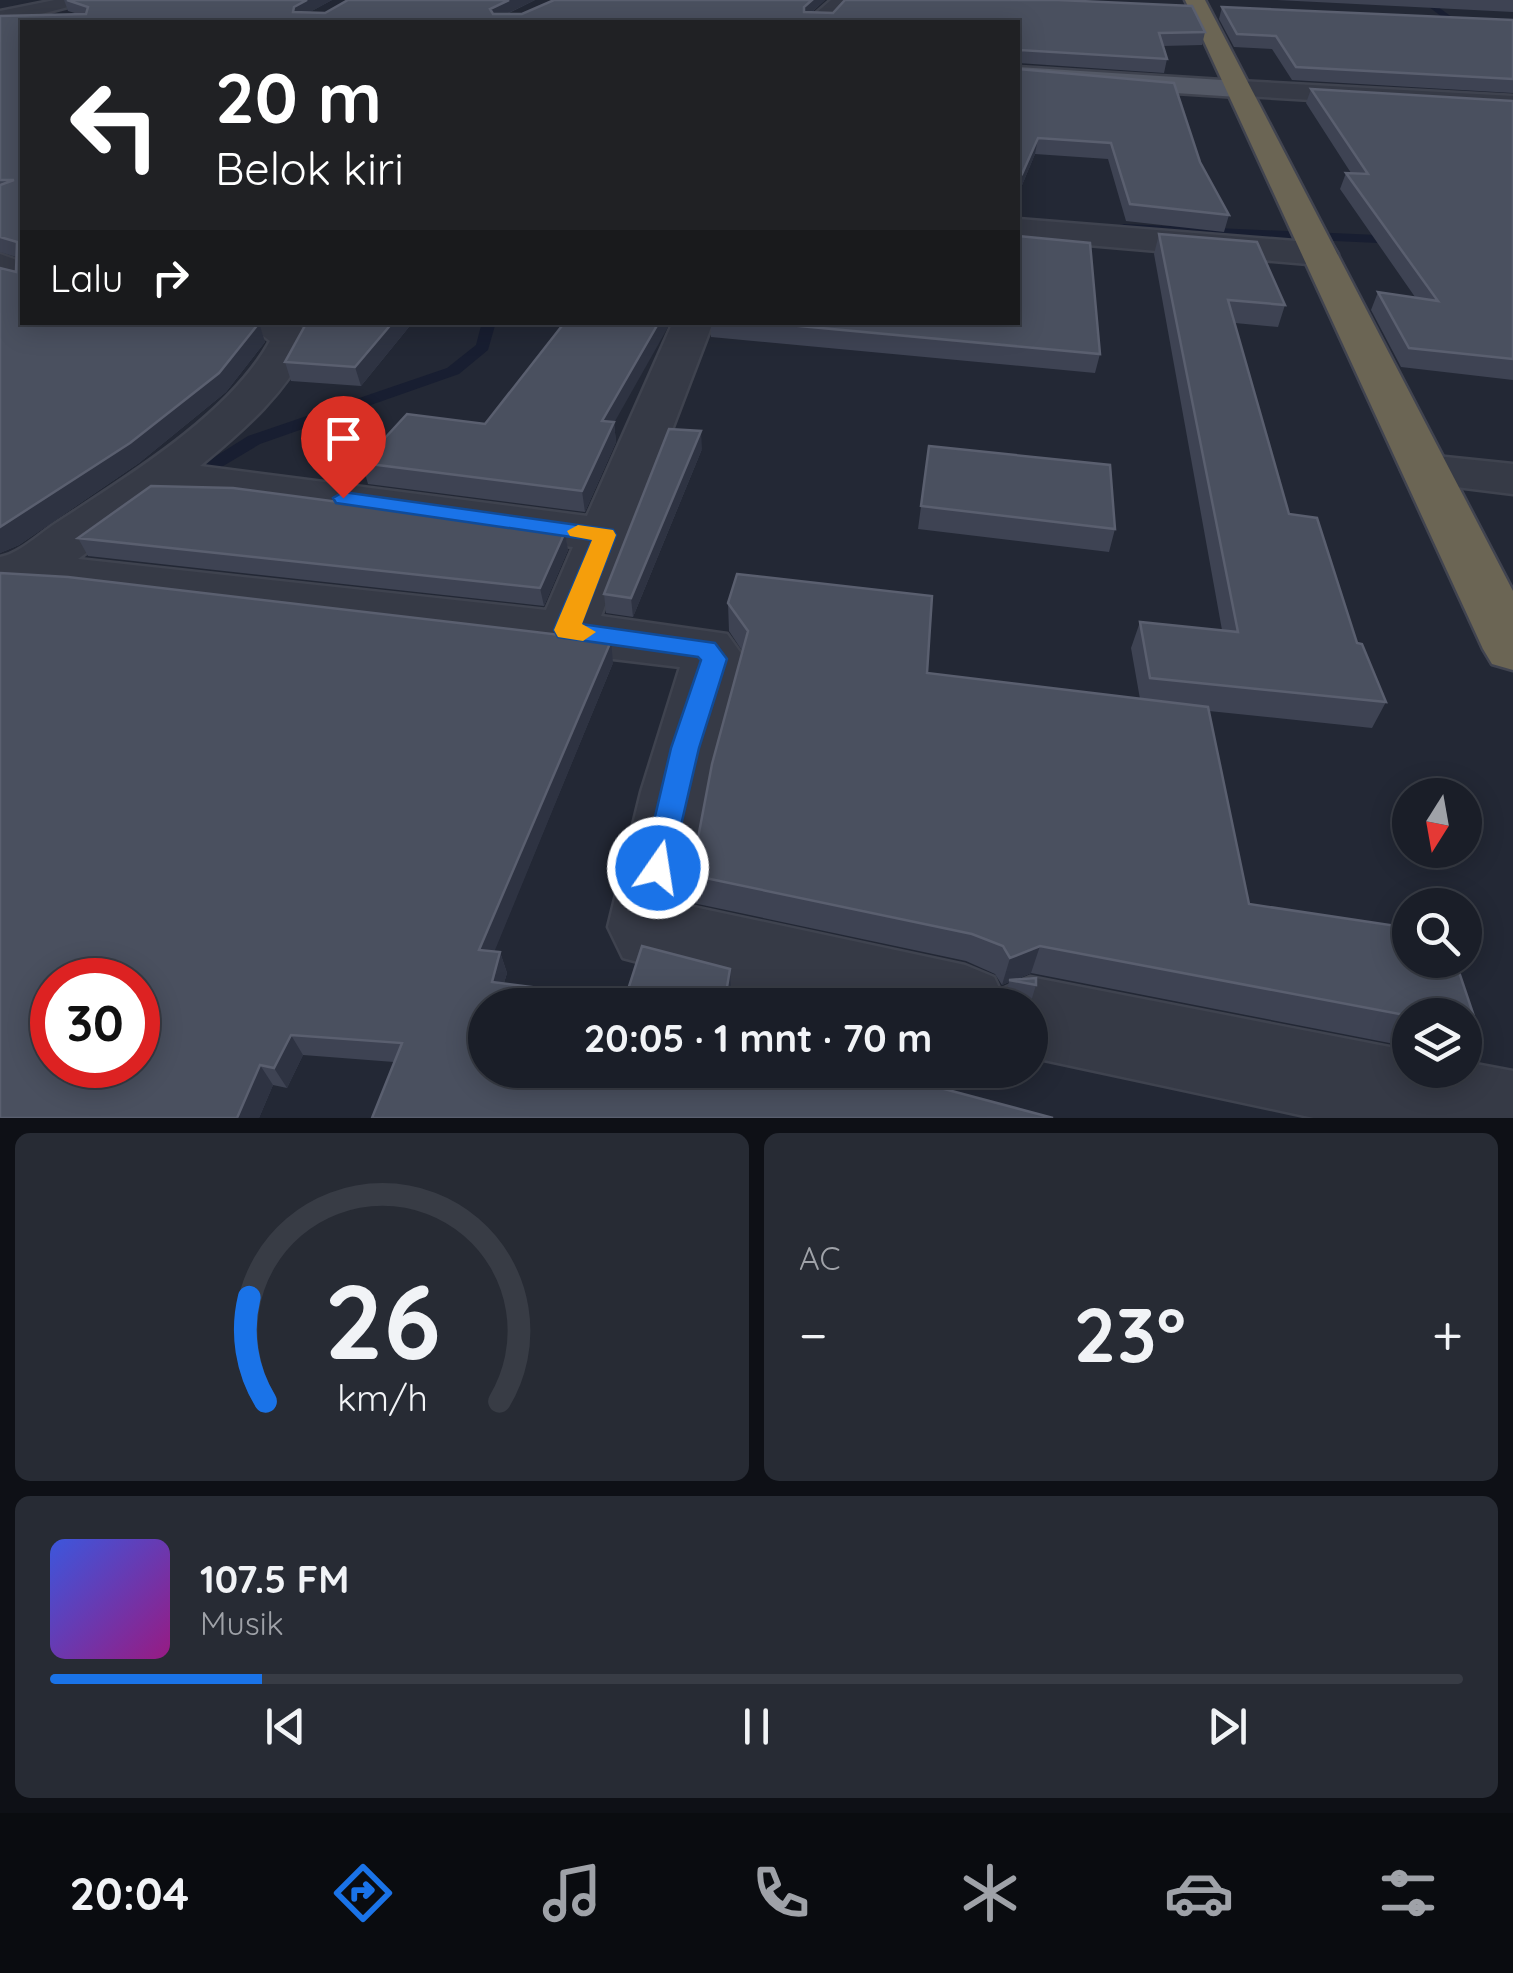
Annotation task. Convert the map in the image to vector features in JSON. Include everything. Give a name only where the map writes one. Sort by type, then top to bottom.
[{"type":"highway","points":[[1198,7],[1203,37],[1238,88],[1513,648]]},
{"type":"main road","points":[[0,18],[40,20]]},
{"type":"main road","points":[[1020,75],[1238,88]]},
{"type":"street","points":[[0,18],[84,0]]},
{"type":"street","points":[[819,20],[844,0]]},
{"type":"street","points":[[1238,88],[1513,104]]},
{"type":"street","points":[[1020,229],[1313,239]]},
{"type":"street","points":[[31,577],[182,479],[287,358],[291,340],[273,325]]},
{"type":"street","points":[[566,630],[692,325]]},
{"type":"street","points":[[1426,470],[1513,479]]},
{"type":"street","points":[[182,479],[605,535]]},
{"type":"street","points":[[31,577],[566,630],[706,649],[714,659],[685,748],[647,928],[650,932],[892,988]]},
{"type":"street","points":[[1048,1021],[1513,1116]]},
{"type":"building","points":[[67,0],[307,0],[294,7],[293,12],[325,13],[348,0],[509,0],[490,9],[493,14],[522,14],[554,0],[812,0],[804,12],[833,13],[845,0],[1058,0],[1192,6],[1205,32],[1159,33],[1167,59],[1020,50],[1020,20],[20,20],[20,325],[257,325],[219,373],[130,443],[0,527],[0,268],[16,272],[17,242],[0,237],[0,185],[14,180],[0,180],[0,16],[86,14],[88,7]]},
{"type":"building","points":[[1222,7],[1513,20],[1513,79],[1296,67],[1276,36],[1237,34]]},
{"type":"building","points":[[1020,69],[1174,83],[1200,162],[1229,215],[1130,204],[1111,143],[1038,138],[1022,174]]},
{"type":"building","points":[[1311,89],[1513,101],[1513,359],[1409,348],[1378,292],[1438,301],[1346,173],[1368,174]]},
{"type":"building","points":[[1159,234],[1257,242],[1285,305],[1228,300],[1289,514],[1317,518],[1357,643],[1362,644],[1386,702],[1150,678],[1140,622],[1238,632]]},
{"type":"building","points":[[1020,236],[1090,243],[1100,354],[788,325],[1020,325]]},
{"type":"building","points":[[305,325],[390,325],[355,367],[285,362]]},
{"type":"building","points":[[563,325],[657,325],[602,421],[614,422],[582,491],[362,463],[407,414],[485,424]]},
{"type":"building","points":[[669,429],[701,431],[631,598],[604,594]]},
{"type":"building","points":[[929,446],[1110,465],[1115,529],[921,506]]},
{"type":"building","points":[[151,486],[233,488],[565,532],[540,588],[78,538]]},
{"type":"building","points":[[0,573],[68,577],[611,641],[479,950],[500,952],[492,982],[539,988],[468,988],[468,1088],[940,1088],[1053,1118],[372,1118],[402,1043],[291,1035],[274,1068],[260,1065],[237,1118],[0,1118]]},
{"type":"building","points":[[737,574],[932,596],[927,673],[1208,707],[1249,904],[1392,925],[1392,978],[1461,978],[1468,998],[1392,998],[1392,1013],[1040,946],[1010,958],[1003,946],[972,934],[691,875],[712,764],[748,631],[728,603]]},
{"type":"building","points":[[642,946],[730,969],[727,988],[629,988]]},
{"type":"building","points":[[1036,978],[1036,985],[1009,980]]},
{"type":"waterway","points":[[1424,0],[1449,18]]},
{"type":"waterway","points":[[1124,228],[1400,240]]},
{"type":"waterway","points":[[187,480],[254,440],[453,371],[483,347],[488,325]]},
{"type":"slow traffic","points":[[578,531],[605,535],[566,630],[583,632]]},
{"type":"route","points":[[343,498],[605,535],[566,630],[706,649],[714,659],[685,748],[658,868]]}]
